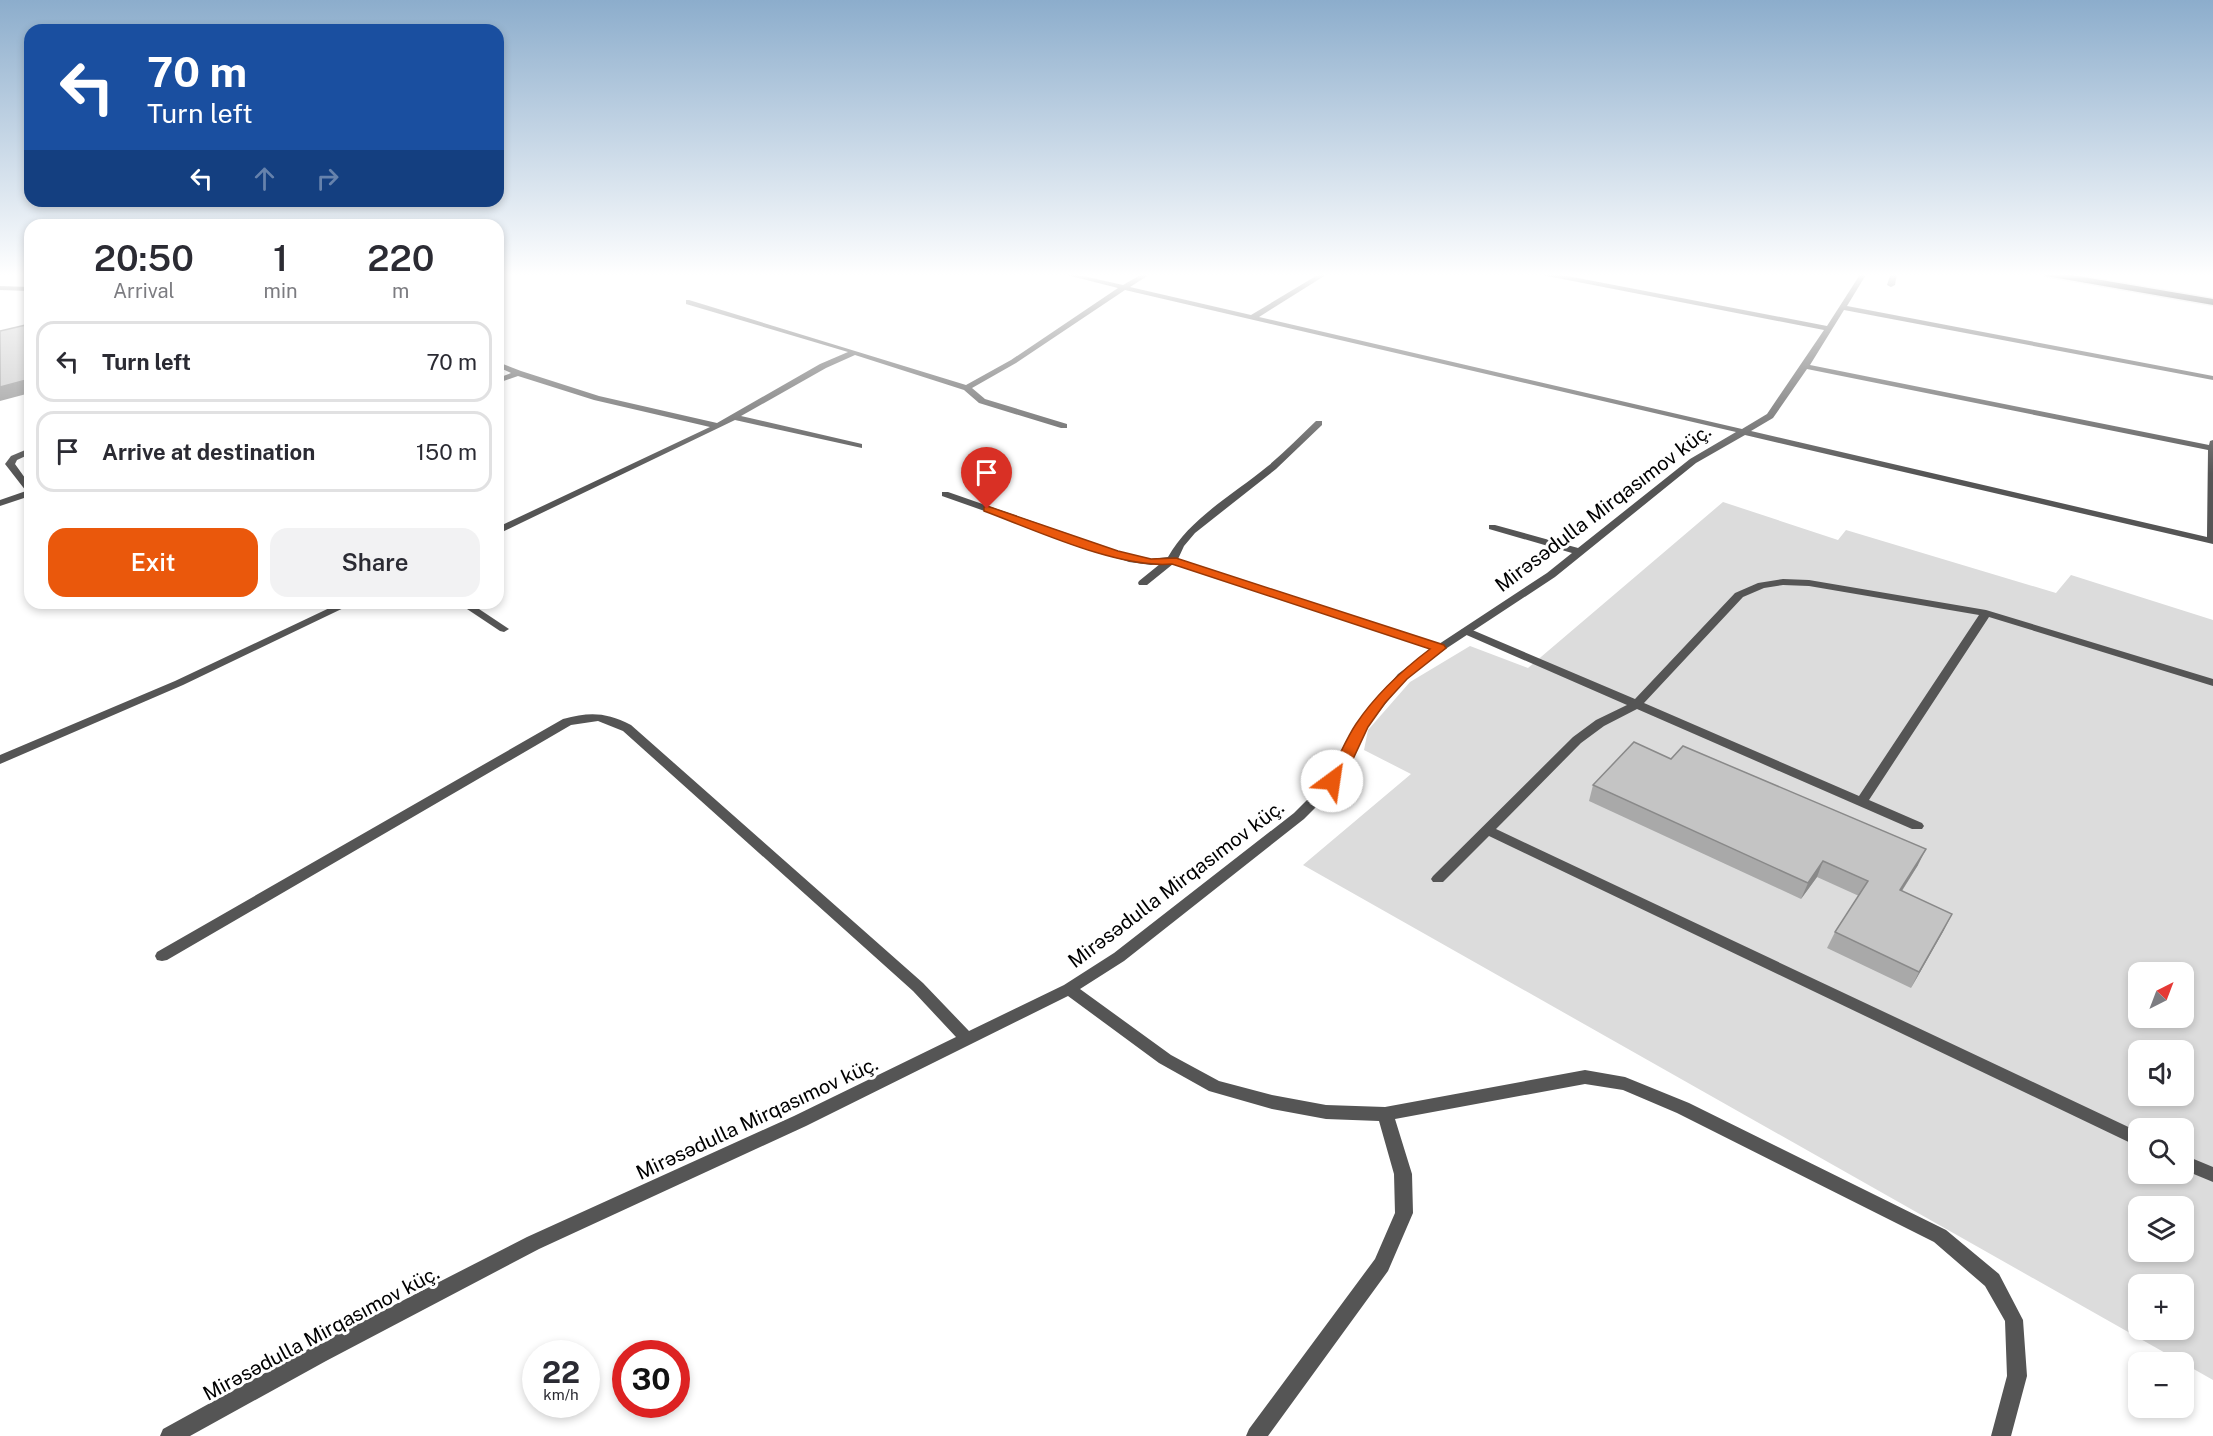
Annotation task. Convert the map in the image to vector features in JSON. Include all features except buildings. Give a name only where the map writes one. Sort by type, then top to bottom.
[{"type":"street","points":[[815,340],[967,388],[982,401],[1064,426]]},
{"type":"street","points":[[967,388],[994,375],[1045,340]]},
{"type":"street","points":[[1351,340],[2212,541],[2212,445],[1805,366]]},
{"type":"street","name":"Mirəsədulla Mirqasımov küç.","points":[[170,1436],[319,1354],[533,1244],[800,1121],[968,1040],[1069,989],[1119,957],[1299,816],[1339,772],[1361,726],[1402,676],[1440,648],[1551,575],[1693,461],[1770,416],[1821,340]]},
{"type":"street","points":[[2015,340],[2213,378]]},
{"type":"street","points":[[504,528],[718,426],[823,366],[855,352]]},
{"type":"street","points":[[504,367],[597,398],[718,426]]},
{"type":"street","points":[[504,379],[518,373]]},
{"type":"street","points":[[734,417],[859,446]]},
{"type":"street","points":[[1143,583],[1172,560],[1180,545],[1192,531],[1273,467],[1319,423]]},
{"type":"street","points":[[24,454],[14,458],[10,464],[24,484]]},
{"type":"street","points":[[0,503],[24,494]]},
{"type":"street","points":[[945,494],[1114,554],[1151,562],[1172,560],[1440,648]]},
{"type":"street","points":[[1492,527],[1581,552]]},
{"type":"street","points":[[1438,879],[1577,741],[1600,723],[1636,705],[1739,595],[1762,585],[1783,582],[1809,583],[1986,613],[2213,683]]},
{"type":"street","points":[[0,760],[169,687],[336,609]]},
{"type":"street","points":[[472,609],[504,629]]},
{"type":"street","points":[[1861,802],[1986,613]]},
{"type":"street","points":[[1466,631],[1917,826]]},
{"type":"street","points":[[162,956],[567,722],[590,716],[610,718],[627,728],[918,987],[968,1040]]},
{"type":"street","points":[[1487,830],[2128,1135]]},
{"type":"street","points":[[1069,989],[1165,1059],[1215,1086],[1272,1102],[1326,1112],[1385,1114],[1585,1077],[1625,1084],[1683,1108],[1940,1236],[1992,1280],[2014,1320],[2017,1376],[2001,1436]]},
{"type":"street","points":[[1256,1436],[1382,1265],[1404,1213],[1403,1174],[1385,1114]]},
{"type":"street","points":[[2194,1166],[2213,1175]]},
{"type":"shaded area","points":[[1723,502],[1838,540],[1846,530],[2056,593],[2071,575],[2213,620],[2213,1380],[2194,1369],[2194,1352],[2164,1352],[2142,1340],[2194,1340],[2194,1274],[2128,1274],[2128,1332],[1303,865],[1411,774],[1364,750],[1368,730],[1410,682],[1470,646],[1528,668]]},
{"type":"route","points":[[987,509],[1133,560],[1151,562],[1172,560],[1440,648],[1402,676],[1381,700],[1361,726],[1339,772],[1332,781]]}]
